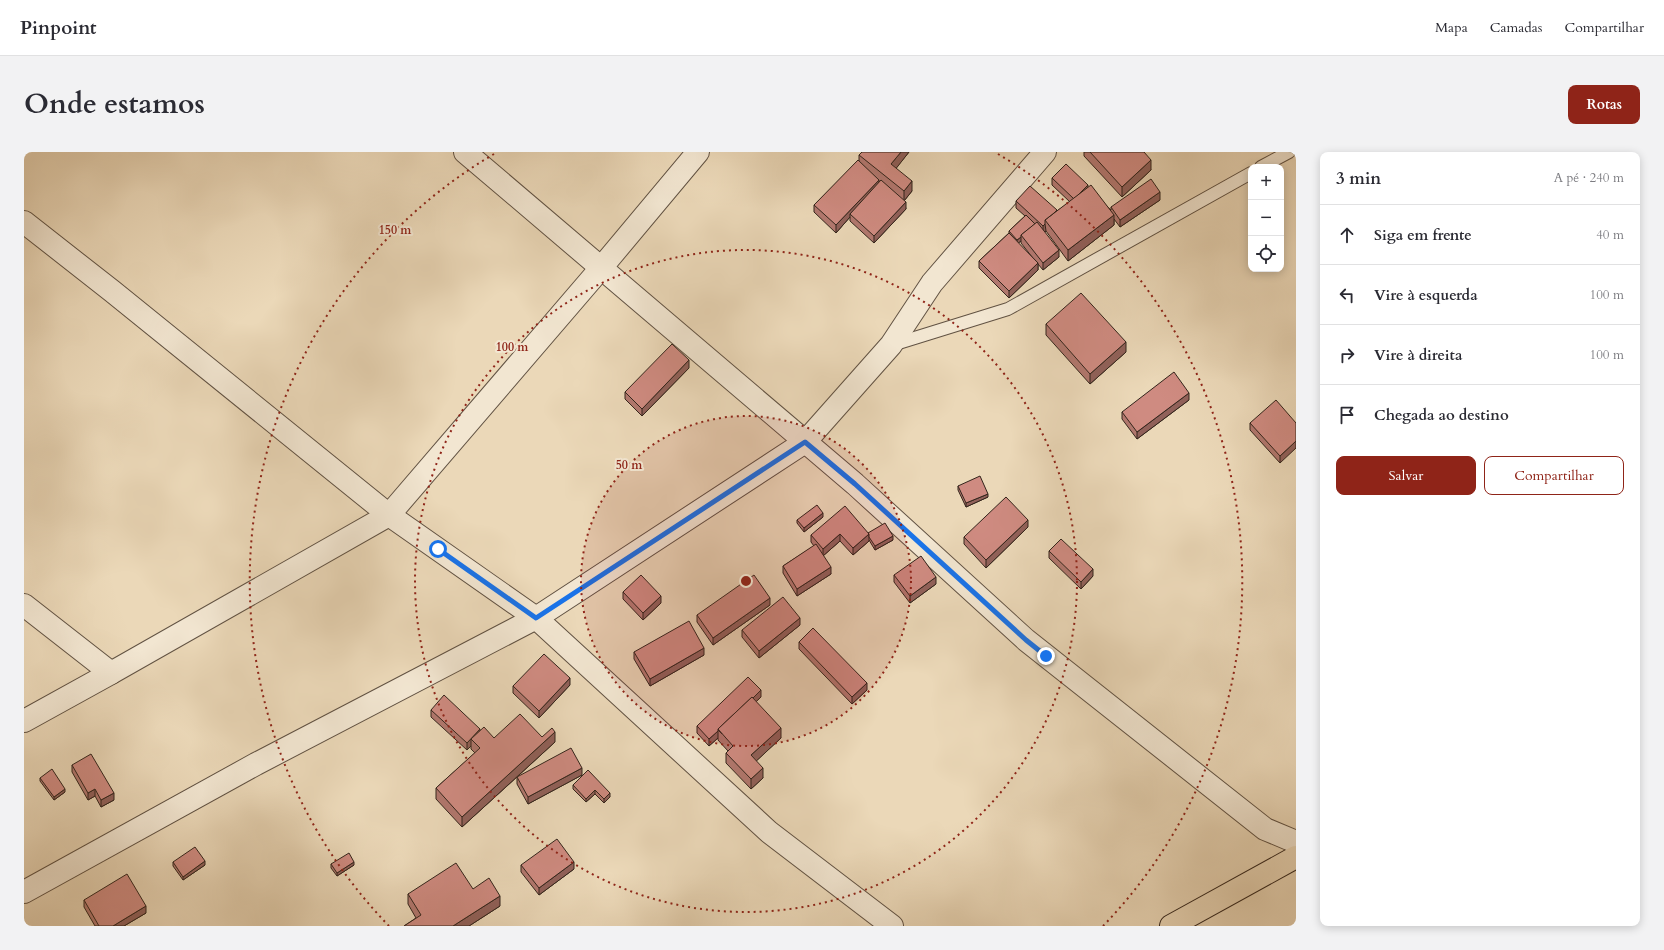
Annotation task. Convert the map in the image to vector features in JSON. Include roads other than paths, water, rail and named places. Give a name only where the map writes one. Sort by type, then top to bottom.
[{"type":"main road","points":[[1171,926],[1296,857]]},
{"type":"street","points":[[24,721],[389,515],[601,268],[698,152]]},
{"type":"street","points":[[24,892],[256,764],[536,618],[805,442],[891,345],[932,283],[1045,152]]},
{"type":"street","points":[[474,154],[601,268],[855,484],[1026,640],[1265,829],[1296,842]]},
{"type":"street","points":[[24,222],[112,291],[389,515],[536,618],[769,832],[892,926]]},
{"type":"street","points":[[24,605],[111,672]]},
{"type":"lane","points":[[1267,164],[1289,152]]},
{"type":"lane","points":[[891,345],[1008,309],[1248,175]]}]
